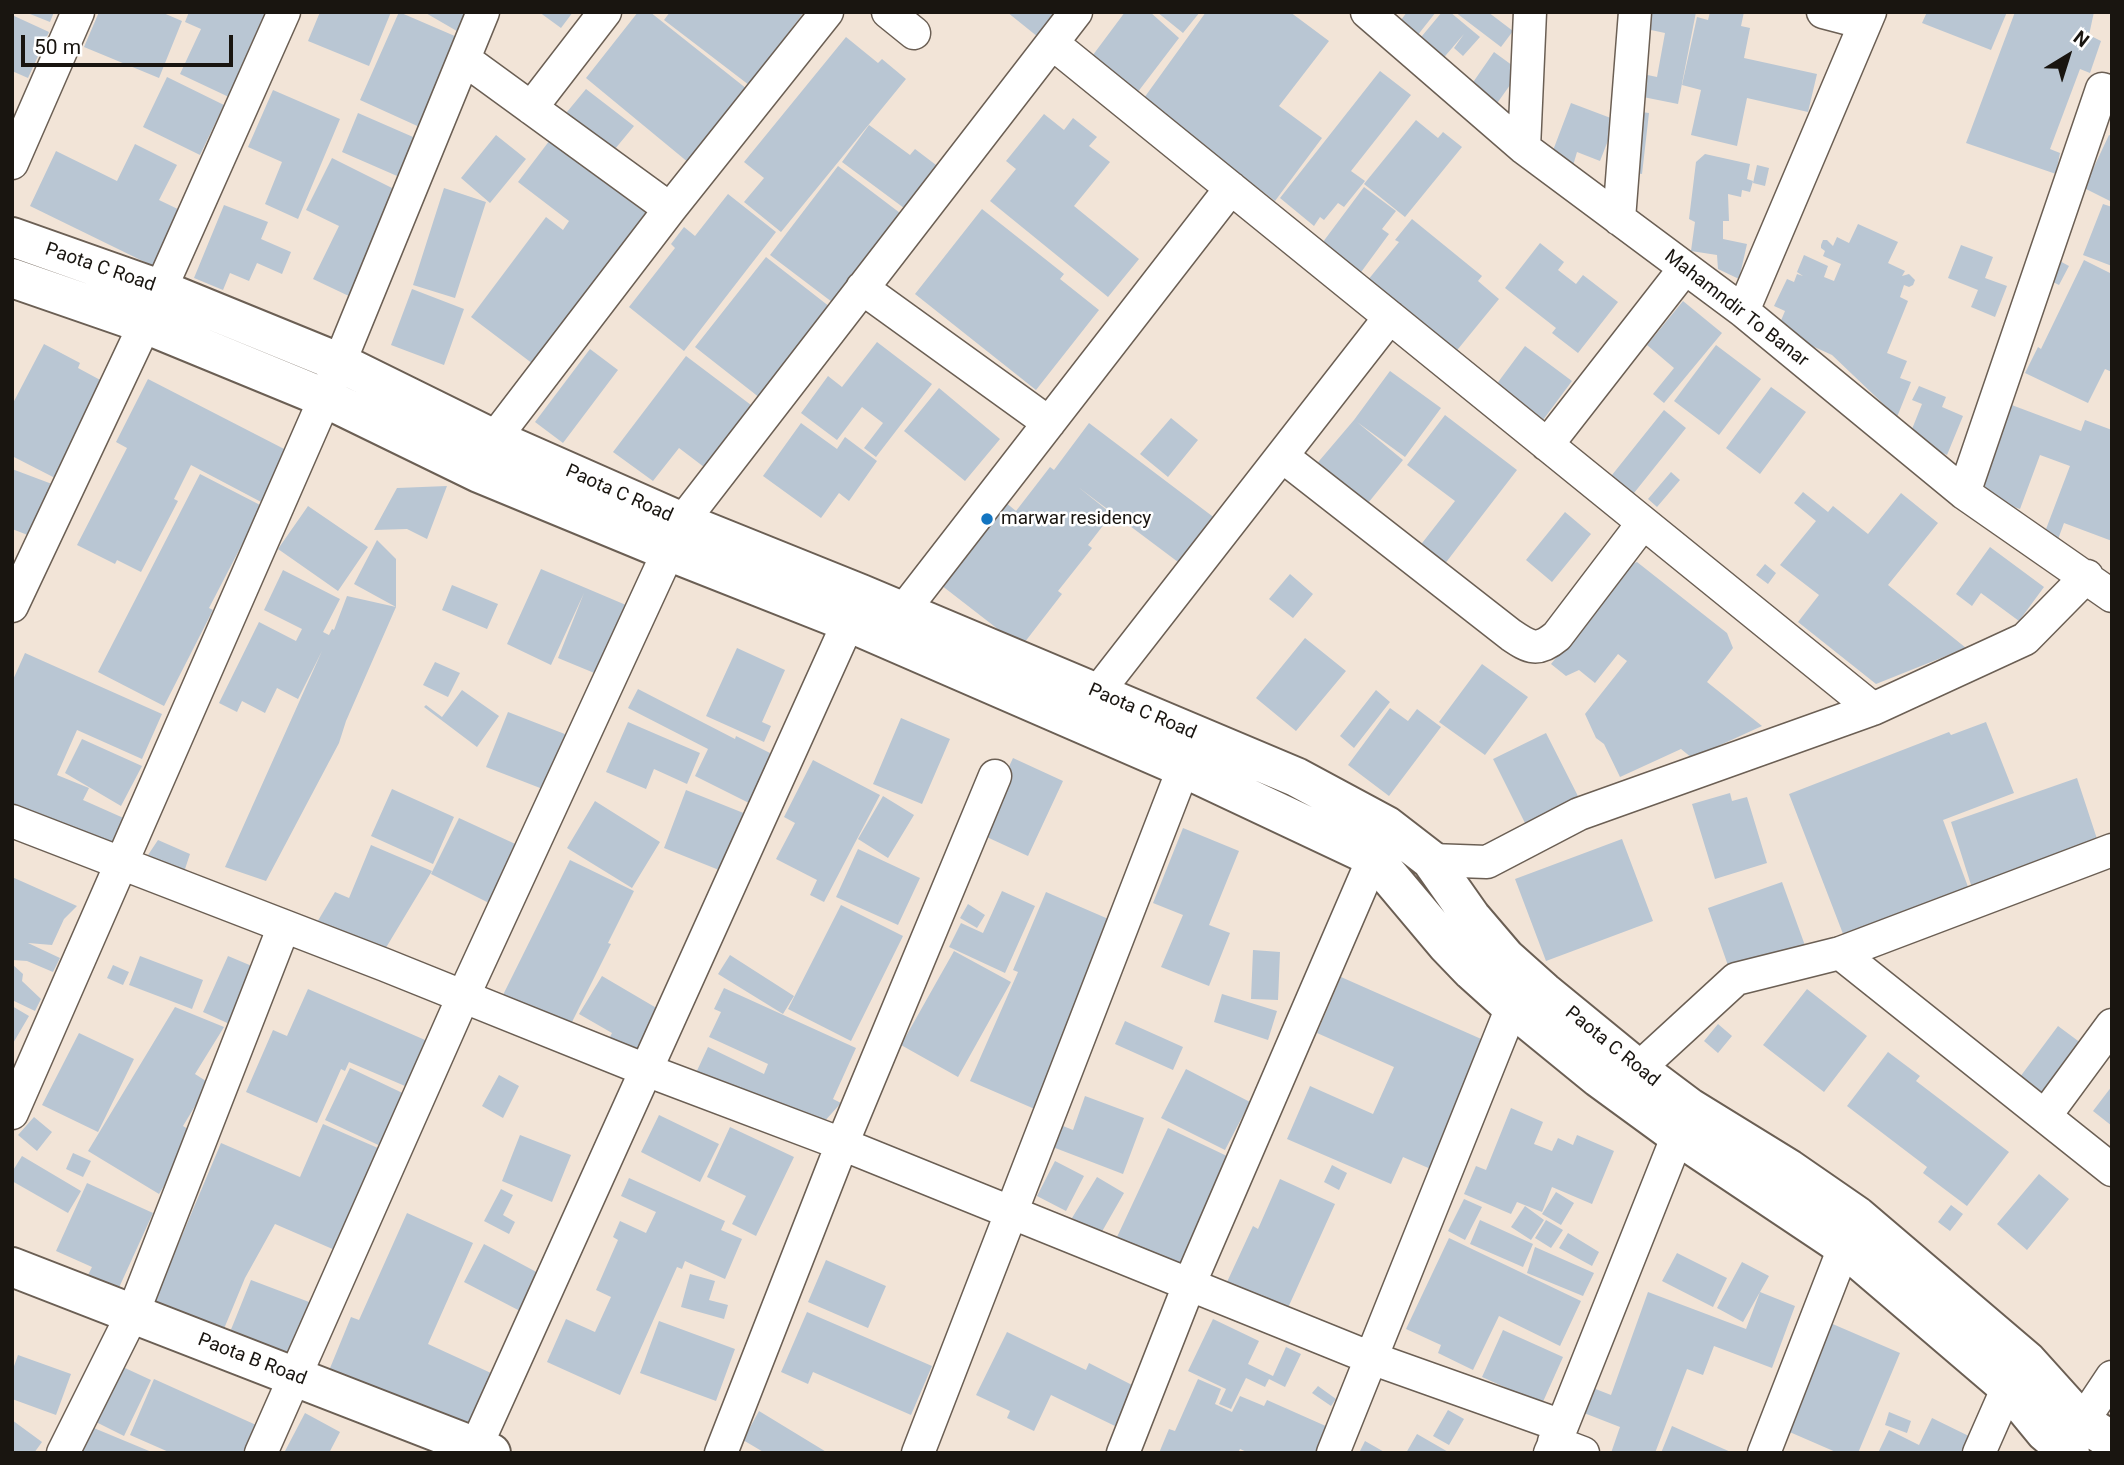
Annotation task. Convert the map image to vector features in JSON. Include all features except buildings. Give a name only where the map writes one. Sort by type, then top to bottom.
[{"type":"street","points":[[12,163],[78,12]]},
{"type":"street","points":[[12,606],[145,324],[284,12]]},
{"type":"street","points":[[12,1113],[325,398],[483,12]]},
{"type":"street","points":[[531,108],[605,12]]},
{"type":"street","points":[[12,278],[145,324],[325,398],[487,456],[670,209],[827,12]]},
{"type":"street","points":[[888,12],[914,33]]},
{"type":"street","points":[[261,1453],[463,997],[675,536],[862,288],[1076,12]]},
{"type":"street","name":"Mahamndir To Banar","points":[[1367,12],[1524,148],[1743,312],[1965,493],[2112,596]]},
{"type":"street","points":[[1524,148],[1530,12]]},
{"type":"street","points":[[1619,219],[1635,12]]},
{"type":"street","points":[[1743,312],[1868,17],[1823,12]]},
{"type":"street","points":[[1052,43],[1873,709]]},
{"type":"street","points":[[464,59],[670,209]]},
{"type":"street","points":[[1965,493],[2108,82]]},
{"type":"street","points":[[903,611],[1231,188]]},
{"type":"street","name":"Paota C Road","points":[[12,237],[159,289],[338,362],[487,456],[675,536],[855,608],[903,611],[1097,693],[1190,752],[1296,777],[1380,841],[1432,860],[1471,917],[1506,958],[1638,1069],[1683,1122],[1789,1169],[1850,1231],[2017,1374],[2088,1439]]},
{"type":"street","points":[[1548,445],[1685,268]]},
{"type":"street","points":[[862,288],[1049,423]]},
{"type":"street","points":[[1097,693],[1390,317]]},
{"type":"street","points":[[1282,456],[1511,635],[1526,645],[1536,647],[1546,645],[1557,636],[1643,523]]},
{"type":"street","points":[[1432,860],[1487,862],[1579,814],[1873,709],[2025,639],[2087,576]]},
{"type":"street","points":[[480,1451],[646,1070],[855,608],[1190,752],[918,1453]]},
{"type":"street","points":[[721,1453],[842,1144],[995,776]]},
{"type":"street","points":[[12,821],[646,1070],[842,1144],[1371,1358],[1562,1443],[1683,1122],[1599,1078],[1472,971],[1447,945],[1380,841]]},
{"type":"street","points":[[1123,1453],[1189,1285],[1380,841]]},
{"type":"street","points":[[1638,1069],[1736,979],[1840,953],[2112,850]]},
{"type":"street","points":[[63,1453],[132,1314],[284,926]]},
{"type":"street","points":[[1840,953],[2112,1170]]},
{"type":"street","points":[[1333,1453],[1512,1007]]},
{"type":"street","points":[[2045,1116],[2112,1025]]},
{"type":"street","points":[[1763,1453],[1850,1231]]},
{"type":"street","name":"Paota B Road","points":[[12,1267],[480,1451]]},
{"type":"street","points":[[1979,1453],[2017,1374]]},
{"type":"street","points":[[2088,1439],[2112,1377]]},
{"type":"place","name":"marwar residency","points":[[987,519]]}]
